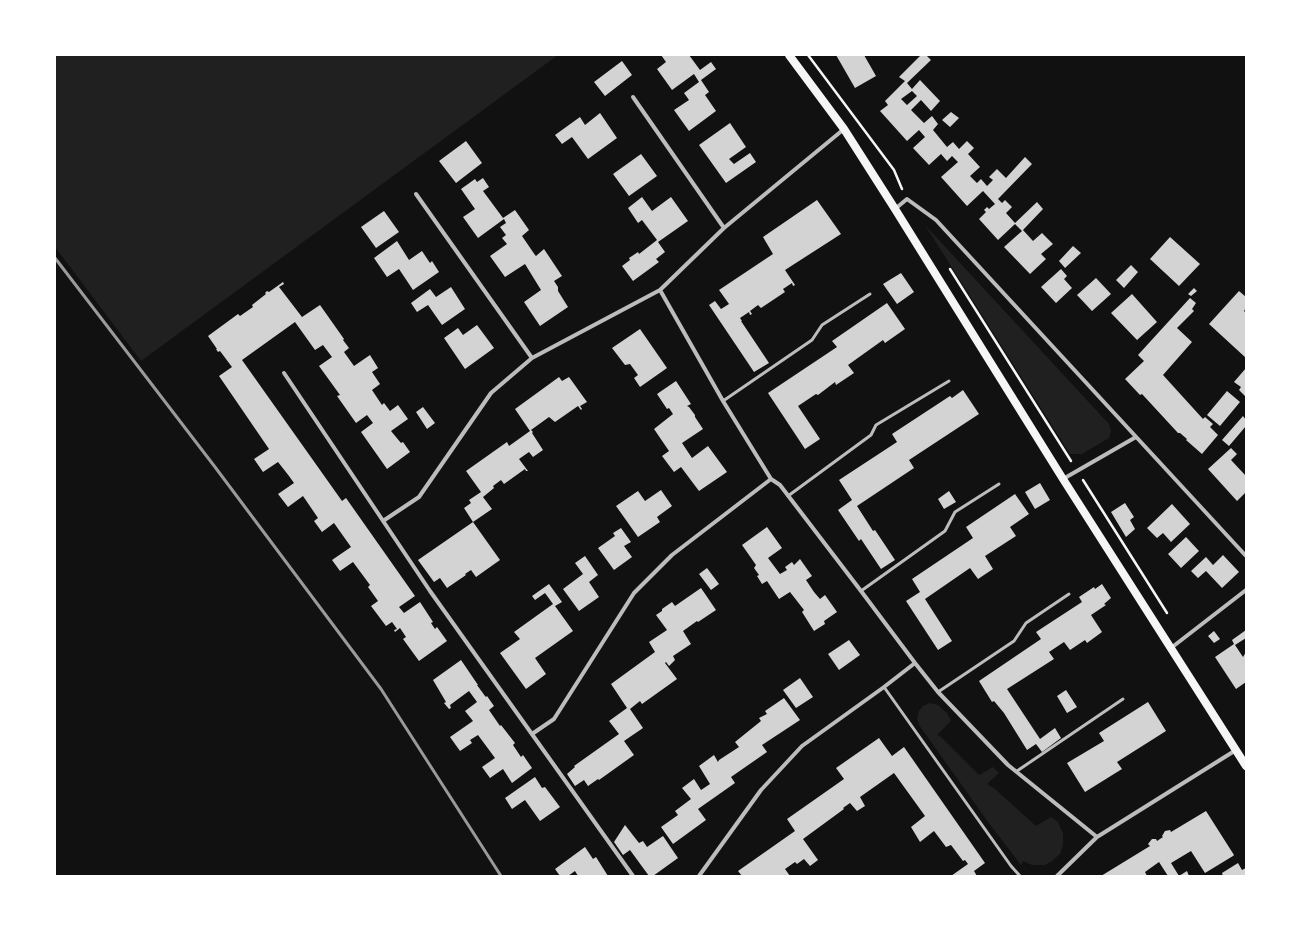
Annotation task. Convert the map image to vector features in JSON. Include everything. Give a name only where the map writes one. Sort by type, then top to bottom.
[{"type":"main road","points":[[789,55],[844,129],[1062,479],[1246,766]]},
{"type":"street","points":[[633,97],[724,228]]},
{"type":"street","points":[[383,521],[419,497],[491,393],[532,358],[660,290],[724,228],[844,129]]},
{"type":"street","points":[[416,194],[532,358]]},
{"type":"street","points":[[895,209],[907,199],[936,220],[1246,556]]},
{"type":"street","points":[[660,290],[723,401],[772,479],[780,485],[914,663],[938,692],[1008,765],[1097,837]]},
{"type":"street","points":[[284,373],[430,591],[632,876]]},
{"type":"street","points":[[1062,479],[1136,437]]},
{"type":"street","points":[[532,734],[554,718],[634,593],[672,555],[772,479]]},
{"type":"street","points":[[1171,648],[1246,590]]},
{"type":"street","points":[[699,876],[761,790],[802,746],[884,687],[914,663]]},
{"type":"street","points":[[1057,876],[1097,837],[1236,750]]},
{"type":"lane","points":[[723,401],[812,340],[822,325],[870,294]]},
{"type":"lane","points":[[788,496],[871,435],[876,425],[948,381]]},
{"type":"lane","points":[[861,591],[945,531],[955,512],[999,484]]},
{"type":"lane","points":[[938,692],[1014,641],[1026,623],[1069,594]]},
{"type":"lane","points":[[884,687],[1020,876]]},
{"type":"lane","points":[[1017,771],[1123,700]]},
{"type":"path","points":[[808,55],[894,170],[907,199]]},
{"type":"path","points":[[948,266],[1170,619]]},
{"type":"shaded area","points":[[55,55],[558,55],[141,361],[55,247]]},
{"type":"shaded area","points":[[925,225],[1109,424],[1111,431],[1109,438],[1082,454],[1070,454]]},
{"type":"shaded area","points":[[930,703],[938,705],[947,713],[951,721],[937,735],[941,737],[979,775],[993,767],[999,773],[987,784],[995,789],[1036,826],[1051,817],[1058,822],[1063,833],[1063,845],[1060,854],[1052,861],[1045,865],[1032,865],[1023,861],[1021,865],[988,822],[919,725],[917,718],[919,711],[923,706]]},
{"type":"building","points":[[661,55],[689,55],[700,70],[711,62],[716,69],[701,80],[709,92],[705,95],[716,111],[689,131],[674,110],[689,100],[684,93],[699,82],[694,74],[672,90],[657,69],[666,62]]},
{"type":"building","points":[[836,55],[864,55],[876,76],[855,88]]},
{"type":"building","points":[[921,55],[926,55],[931,60],[907,83],[912,89],[920,80],[940,101],[931,111],[921,100],[911,110],[924,123],[932,116],[938,124],[933,130],[947,147],[953,142],[959,149],[967,141],[974,148],[968,154],[980,167],[970,176],[977,183],[981,179],[987,186],[993,180],[989,177],[997,169],[1006,178],[1025,157],[1032,164],[998,199],[1002,203],[1005,200],[1012,207],[1006,213],[1015,223],[1037,202],[1043,209],[1023,230],[1033,241],[1042,233],[1053,244],[1041,254],[1046,259],[1030,274],[1004,247],[1022,231],[1015,224],[998,240],[979,219],[986,212],[984,210],[987,207],[989,209],[995,204],[983,191],[967,206],[941,177],[958,162],[952,156],[947,161],[941,154],[929,165],[913,148],[925,137],[919,130],[907,141],[880,111],[888,105],[885,101],[905,81],[899,77]],"holes":[[[912,91],[917,96],[907,105],[901,99]]]},
{"type":"building","points":[[622,61],[632,75],[605,96],[594,82]]},
{"type":"building","points":[[951,112],[959,118],[950,127],[942,120]]},
{"type":"building","points":[[600,113],[617,138],[588,159],[572,137],[562,144],[555,135],[580,117],[585,125]]},
{"type":"building","points":[[730,123],[746,147],[729,159],[734,164],[750,153],[756,162],[726,183],[699,145]]},
{"type":"building","points":[[466,141],[482,163],[456,183],[439,161]]},
{"type":"building","points":[[641,154],[657,176],[629,196],[613,174]]},
{"type":"building","points":[[483,178],[489,187],[483,191],[503,218],[515,210],[529,230],[522,236],[535,255],[536,256],[544,249],[562,276],[554,281],[558,287],[558,291],[568,307],[540,326],[524,302],[541,290],[525,264],[505,277],[490,256],[507,244],[502,238],[506,235],[500,227],[506,223],[504,219],[478,238],[463,217],[475,209],[461,189],[475,179],[477,182]]},
{"type":"building","points":[[642,197],[652,211],[671,197],[688,221],[658,242],[665,252],[656,259],[659,262],[633,281],[622,266],[630,260],[629,258],[638,252],[639,254],[657,240],[642,220],[638,223],[628,208]]},
{"type":"building","points":[[817,200],[841,234],[785,270],[795,285],[793,286],[792,283],[783,289],[785,292],[761,308],[758,305],[750,311],[752,314],[750,315],[749,312],[740,318],[769,363],[754,372],[709,305],[715,301],[721,309],[729,304],[719,290],[773,254],[763,237]]},
{"type":"building","points":[[384,211],[399,232],[376,248],[361,227]]},
{"type":"building","points":[[1170,237],[1200,264],[1179,286],[1150,259]]},
{"type":"building","points":[[397,241],[409,260],[422,251],[430,263],[432,261],[439,272],[413,290],[399,269],[387,277],[374,258]]},
{"type":"building","points":[[1073,246],[1081,253],[1065,268],[1059,261]]},
{"type":"building","points":[[1131,265],[1138,272],[1124,288],[1116,280]]},
{"type":"building","points":[[1061,269],[1067,276],[1064,279],[1072,288],[1056,303],[1041,287]]},
{"type":"building","points":[[901,273],[914,292],[897,304],[883,284]]},
{"type":"building","points":[[1096,278],[1111,294],[1092,311],[1077,295]]},
{"type":"building","points":[[283,282],[284,284],[279,287],[302,317],[320,305],[344,339],[343,340],[349,348],[344,352],[354,366],[370,355],[378,368],[372,372],[380,384],[372,390],[382,405],[384,403],[390,411],[398,405],[408,419],[391,431],[401,443],[403,442],[410,452],[387,469],[361,432],[373,423],[367,415],[356,423],[337,396],[340,395],[319,366],[332,357],[323,345],[315,350],[295,322],[242,360],[342,501],[346,498],[415,596],[399,607],[404,613],[420,602],[433,622],[431,623],[435,629],[437,627],[447,641],[419,661],[403,639],[406,637],[400,628],[395,632],[394,630],[397,629],[392,622],[386,626],[371,606],[378,601],[368,587],[370,585],[353,562],[340,571],[332,560],[351,547],[334,523],[322,532],[314,521],[318,518],[303,496],[288,507],[278,494],[294,483],[278,462],[263,472],[254,459],[269,449],[219,376],[232,367],[220,351],[218,352],[208,336],[238,314],[240,316],[253,307],[252,305],[266,294],[265,293],[267,291],[269,292]]},
{"type":"building","points":[[451,287],[465,309],[442,325],[428,305],[417,312],[411,303],[430,289],[436,297]]},
{"type":"building","points":[[1194,288],[1197,291],[1191,296],[1188,294]]},
{"type":"building","points":[[1239,291],[1246,297],[1246,308],[1244,311],[1246,313],[1246,358],[1209,324]]},
{"type":"building","points":[[1132,294],[1157,322],[1137,340],[1111,313]]},
{"type":"building","points":[[1190,298],[1196,303],[1192,309],[1194,311],[1177,328],[1192,342],[1163,375],[1203,419],[1205,417],[1213,424],[1210,427],[1218,435],[1202,454],[1186,440],[1187,439],[1178,433],[1142,394],[1140,395],[1125,379],[1144,361],[1138,355]]},
{"type":"building","points":[[887,303],[905,329],[885,343],[883,340],[848,365],[854,373],[836,385],[835,382],[818,395],[816,394],[798,406],[820,439],[805,449],[768,393],[837,347],[832,341]]},
{"type":"building","points":[[477,325],[494,348],[465,369],[444,338],[458,328],[463,335]]},
{"type":"building","points":[[640,329],[667,368],[640,387],[634,378],[638,375],[630,364],[625,365],[612,348]]},
{"type":"building","points":[[1246,368],[1246,397],[1239,390],[1241,387],[1234,382]]},
{"type":"building","points":[[559,377],[562,381],[569,377],[587,402],[580,406],[582,409],[581,410],[578,406],[555,422],[549,417],[531,430],[543,450],[533,457],[529,452],[519,459],[528,471],[525,469],[504,484],[501,480],[493,486],[494,488],[483,497],[492,509],[473,522],[464,508],[471,503],[469,500],[481,492],[466,471],[507,442],[509,446],[530,431],[515,409]]},
{"type":"building","points":[[676,381],[691,404],[687,406],[695,415],[703,429],[682,443],[692,458],[708,446],[727,472],[699,491],[681,467],[674,472],[662,456],[669,451],[654,429],[673,414],[669,408],[667,409],[657,394]]},
{"type":"building","points":[[963,390],[979,414],[909,460],[914,468],[857,506],[873,531],[875,530],[895,560],[881,569],[861,539],[859,541],[838,510],[852,500],[839,480],[897,442],[892,434],[950,396],[952,398]]},
{"type":"building","points":[[1227,391],[1240,402],[1220,426],[1207,415]]},
{"type":"building","points":[[423,407],[435,423],[427,429],[416,412]]},
{"type":"building","points":[[1243,416],[1246,420],[1246,426],[1229,446],[1222,440]]},
{"type":"building","points":[[1231,448],[1237,454],[1231,460],[1246,476],[1246,492],[1237,501],[1208,469]]},
{"type":"building","points":[[1040,483],[1050,500],[1035,509],[1025,492]]},
{"type":"building","points":[[661,490],[672,506],[657,517],[660,522],[638,537],[616,506],[638,491],[645,501]]},
{"type":"building","points":[[949,491],[956,502],[944,509],[938,499]]},
{"type":"building","points":[[1015,494],[1029,514],[1010,527],[1016,536],[985,556],[993,569],[978,579],[970,568],[925,599],[952,641],[938,650],[906,601],[920,592],[912,579],[973,538],[966,527]]},
{"type":"building","points":[[1125,503],[1134,517],[1130,520],[1135,529],[1126,537],[1111,512]]},
{"type":"building","points":[[1172,504],[1190,524],[1171,542],[1163,533],[1157,538],[1147,528]]},
{"type":"building","points":[[473,522],[500,560],[476,577],[471,570],[447,588],[440,578],[434,582],[418,560]]},
{"type":"building","points":[[767,527],[782,548],[768,558],[780,574],[787,570],[785,567],[792,562],[794,565],[800,559],[812,576],[806,580],[814,592],[820,599],[825,595],[837,612],[824,621],[825,624],[814,631],[802,612],[804,610],[790,592],[779,599],[767,581],[762,584],[757,576],[759,575],[754,568],[756,565],[742,545]]},
{"type":"building","points":[[621,528],[631,542],[624,546],[632,557],[614,570],[598,548],[615,536],[613,533]]},
{"type":"building","points":[[1186,537],[1199,551],[1181,568],[1168,554]]},
{"type":"building","points":[[1223,555],[1239,572],[1222,588],[1206,571],[1198,578],[1191,571],[1206,557],[1213,565]]},
{"type":"building","points":[[585,556],[598,575],[589,582],[599,597],[579,611],[563,589],[583,574],[575,563]]},
{"type":"building","points":[[707,568],[719,584],[711,590],[699,574]]},
{"type":"building","points":[[549,584],[562,602],[555,606],[573,631],[535,658],[546,674],[526,689],[500,653],[520,639],[514,632],[553,604],[545,593],[535,600],[532,596]]},
{"type":"building","points":[[1102,584],[1111,598],[1104,604],[1106,605],[1091,615],[1102,632],[1087,643],[1085,640],[1070,650],[1064,642],[1049,652],[1054,659],[1007,689],[1040,739],[1055,728],[1061,738],[1042,752],[1036,744],[1027,750],[1004,713],[994,701],[992,702],[979,681],[1041,639],[1036,632],[1082,602],[1079,597],[1094,587],[1095,589]]},
{"type":"building","points":[[701,588],[716,610],[683,631],[691,644],[673,656],[675,660],[669,666],[666,662],[665,663],[677,679],[642,704],[640,701],[630,709],[643,728],[624,741],[634,755],[588,786],[584,780],[575,786],[567,774],[575,767],[574,766],[619,734],[609,721],[627,708],[611,684],[655,652],[649,642],[667,630],[656,615],[672,602],[675,606]]},
{"type":"building","points":[[1246,630],[1246,638],[1235,645],[1243,657],[1246,652],[1246,682],[1236,689],[1215,657],[1234,644],[1232,640]]},
{"type":"building","points":[[1214,631],[1220,639],[1214,643],[1208,636]]},
{"type":"building","points":[[849,640],[860,655],[839,670],[828,654]]},
{"type":"building","points":[[461,660],[477,685],[494,706],[489,710],[500,726],[501,725],[515,743],[513,745],[521,757],[523,755],[532,768],[512,783],[503,769],[490,778],[482,767],[495,758],[478,735],[470,740],[472,743],[460,751],[450,737],[473,721],[465,711],[477,702],[469,691],[450,705],[451,708],[449,709],[444,703],[446,702],[433,680]]},
{"type":"building","points":[[800,678],[813,697],[796,708],[783,690]]},
{"type":"building","points":[[1066,690],[1077,707],[1067,713],[1057,696]]},
{"type":"building","points":[[784,698],[800,720],[762,745],[767,752],[731,777],[735,783],[698,809],[706,820],[673,844],[661,827],[678,815],[675,811],[691,799],[682,788],[694,779],[701,790],[710,784],[699,766],[714,755],[718,762],[739,747],[735,742],[761,721],[759,718],[767,714],[765,711]]},
{"type":"building","points":[[1148,702],[1166,731],[1117,762],[1122,769],[1085,792],[1067,763],[1104,741],[1099,733]]},
{"type":"building","points":[[879,738],[892,756],[904,747],[985,863],[974,871],[977,876],[951,876],[968,864],[965,860],[963,861],[951,845],[946,847],[934,831],[920,842],[911,827],[925,816],[894,773],[860,797],[865,806],[857,811],[850,803],[803,839],[818,860],[810,866],[804,859],[797,864],[795,862],[785,869],[790,876],[742,876],[738,871],[795,831],[787,819],[844,779],[836,768]]},
{"type":"building","points":[[535,777],[542,788],[545,787],[560,807],[540,821],[525,800],[512,809],[505,798]]},
{"type":"building","points":[[1206,811],[1234,855],[1205,873],[1191,851],[1171,863],[1179,876],[1168,876],[1159,862],[1145,872],[1147,876],[1101,876],[1150,846],[1148,844],[1152,839],[1156,839],[1157,841],[1163,837],[1162,836],[1165,831],[1170,830],[1171,832]]},
{"type":"building","points":[[625,825],[639,843],[643,841],[647,847],[663,836],[678,858],[653,876],[649,876],[630,850],[623,855],[614,842]]},
{"type":"building","points":[[585,847],[593,859],[596,857],[608,876],[578,876],[575,871],[568,876],[560,876],[555,869]]},
{"type":"building","points":[[1238,863],[1242,870],[1246,868],[1246,876],[1223,876],[1222,873]]},
{"type":"building","points":[[1187,871],[1189,876],[1179,876]]},
{"type":"railway","points":[[55,258],[215,467],[381,689],[501,876]]}]
